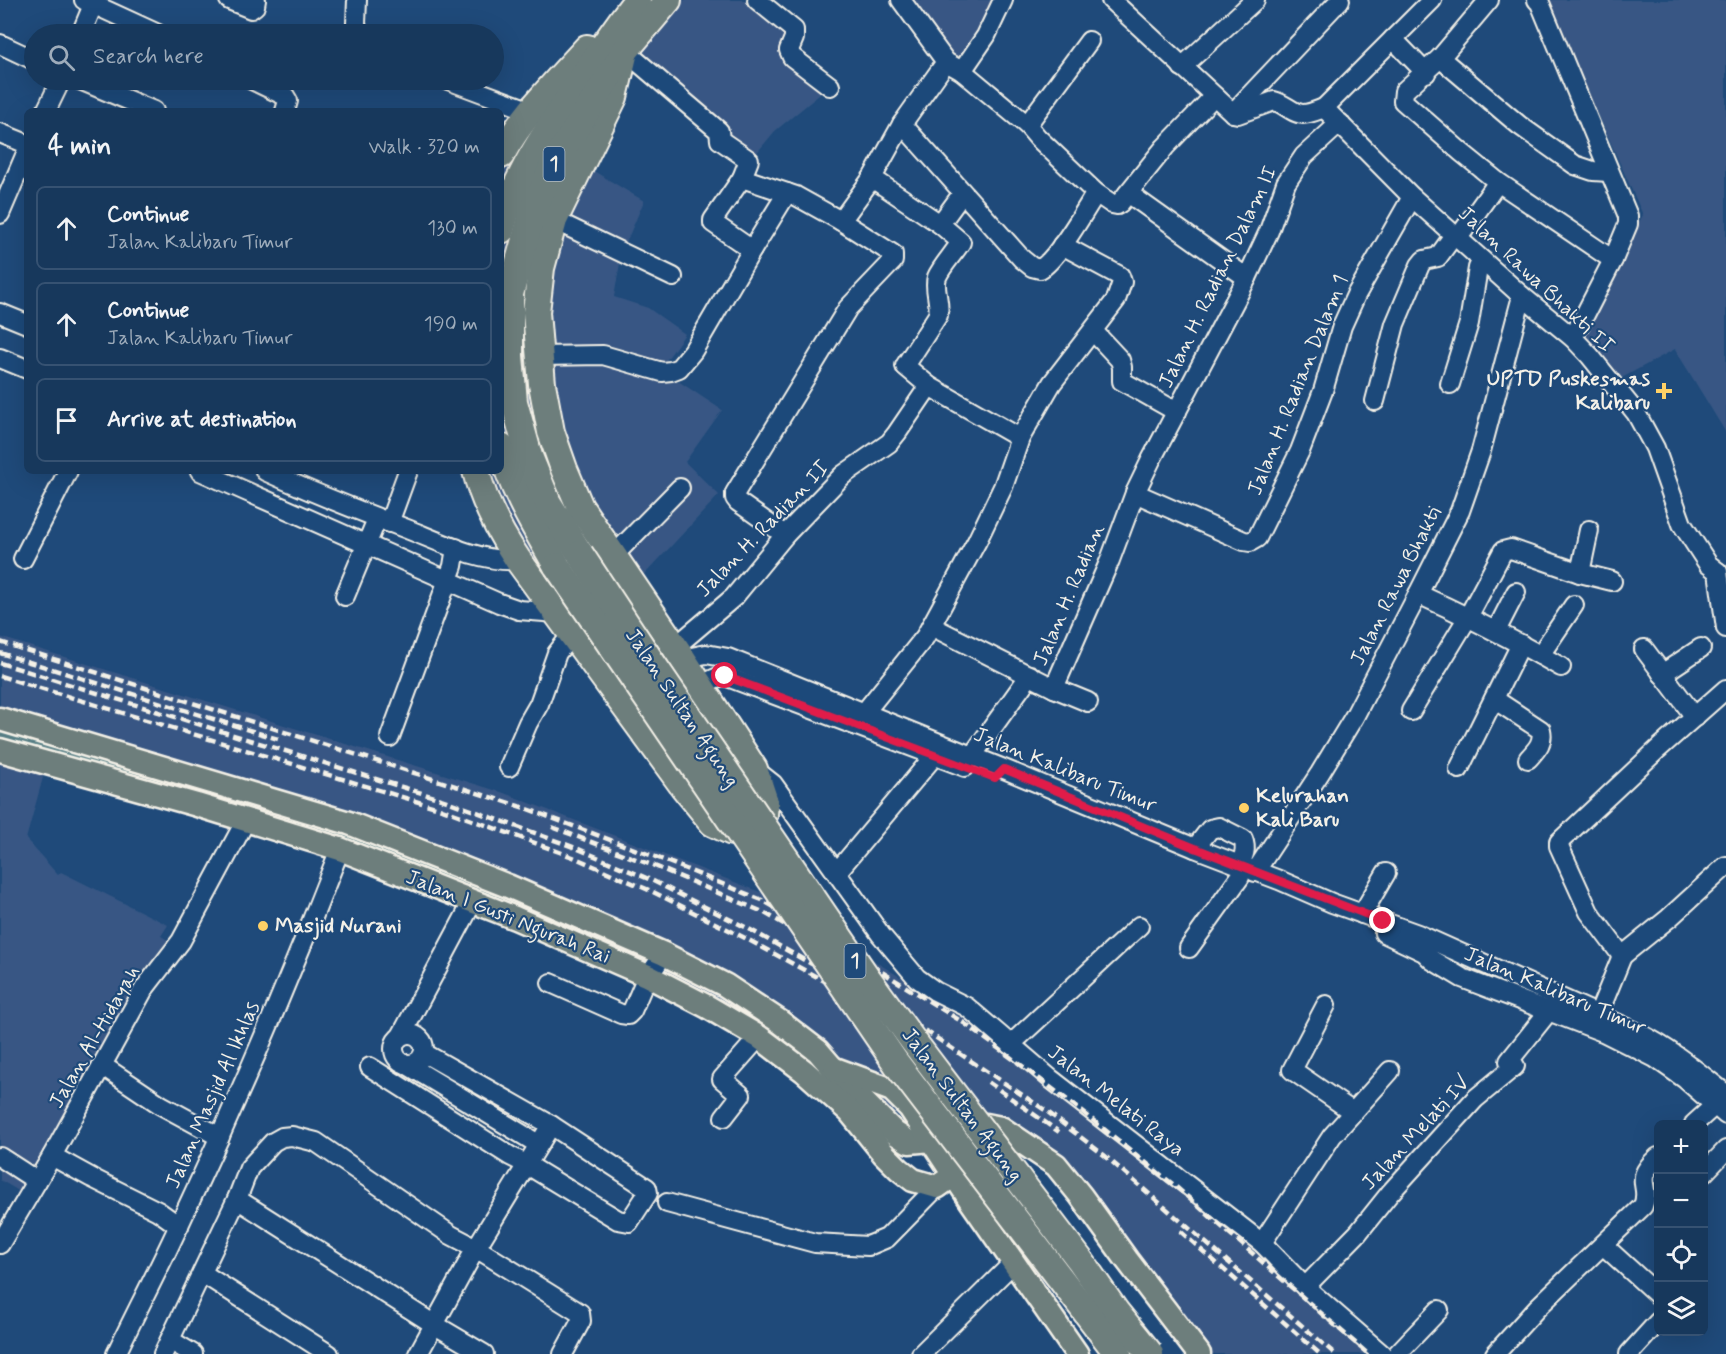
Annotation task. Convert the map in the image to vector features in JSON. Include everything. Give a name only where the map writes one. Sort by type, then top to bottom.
[{"type":"highway","name":"Jalan Sultan Agung","points":[[637,0],[617,44],[554,163],[532,214],[510,294],[510,356],[514,402],[529,456],[548,503],[580,554],[656,670],[868,978],[1080,1260],[1116,1312],[1150,1354]]},
{"type":"highway","name":"Jalan Sultan Agung","points":[[504,221],[514,190],[541,139],[617,44],[668,0]]},
{"type":"highway","points":[[477,474],[479,485],[500,533],[518,560],[683,786],[713,823],[732,832],[740,832],[762,823],[765,802],[754,769],[580,507],[551,432],[539,356],[536,312],[541,268],[554,220],[614,97],[617,44],[588,48],[544,94],[504,150]]},
{"type":"highway","name":"Jalan Sultan Agung","points":[[504,461],[521,503],[557,566],[896,1063],[1118,1354]]},
{"type":"main road","name":"Jalan I Gusti Ngurah Rai","points":[[0,718],[349,823],[508,886],[664,954],[725,984],[779,1021],[818,1051],[848,1086],[895,1133],[909,1142],[932,1140],[986,1125],[1001,1128],[1056,1165],[1199,1354]]},
{"type":"main road","name":"Jalan I Gusti Ngurah Rai","points":[[0,750],[197,805],[340,849],[515,918],[648,976],[708,1006],[759,1037],[804,1071],[850,1112],[899,1169],[913,1180],[945,1181]]},
{"type":"main road","points":[[105,780],[107,750]]},
{"type":"main road","points":[[945,1181],[969,1154],[985,1144],[997,1139],[1020,1140]]},
{"type":"main road","points":[[932,1140],[945,1181],[971,1201],[1077,1354]]},
{"type":"street","points":[[229,0],[244,7],[255,4]]},
{"type":"street","points":[[357,0],[358,24]]},
{"type":"street","points":[[757,0],[794,30],[794,38],[789,50],[792,57],[830,86]]},
{"type":"street","points":[[901,0],[946,62],[962,71],[1027,125],[1096,193],[1112,204],[1118,205],[1165,147],[1214,96]]},
{"type":"street","points":[[962,71],[986,36],[1003,0]]},
{"type":"street","points":[[1111,0],[1214,96],[1233,113],[1238,114],[1274,101],[1302,114],[1324,108],[1432,0]]},
{"type":"street","points":[[1182,67],[1255,0]]},
{"type":"street","points":[[1233,113],[1340,0]]},
{"type":"street","points":[[1489,0],[1440,58],[1404,92],[1403,101],[1498,182],[1613,260]]},
{"type":"street","points":[[84,24],[91,1],[138,24]]},
{"type":"street","points":[[1540,1],[1628,216],[1628,224],[1578,344]]},
{"type":"street","points":[[1393,39],[1426,73]]},
{"type":"street","points":[[1027,125],[1089,41]]},
{"type":"street","points":[[0,44],[24,55]]},
{"type":"street","points":[[617,44],[720,132],[720,140],[749,160],[742,178],[713,219],[713,223],[752,250]]},
{"type":"street","points":[[1440,58],[1519,124],[1575,165],[1593,171],[1609,172]]},
{"type":"street","points":[[841,221],[872,178],[902,124],[946,62]]},
{"type":"street","points":[[47,108],[56,90]]},
{"type":"street","points":[[104,90],[146,108]]},
{"type":"street","points":[[273,90],[282,94],[286,105]]},
{"type":"street","points":[[475,90],[531,111]]},
{"type":"street","name":"Jalan Rawa Bhakti II","points":[[1324,108],[1412,197],[1578,344],[1636,413],[1655,448],[1682,524],[1708,564],[1722,572]]},
{"type":"street","name":"Jalan H. Radian Dalam II","points":[[1135,493],[1150,460],[1247,278],[1269,231],[1286,183],[1304,156],[1340,123]]},
{"type":"street","points":[[902,124],[962,194],[1032,267],[1040,269],[1044,267],[1062,245],[1096,193]]},
{"type":"street","points":[[0,133],[24,143]]},
{"type":"street","points":[[0,214],[24,158]]},
{"type":"street","points":[[742,178],[796,196],[841,221],[892,254],[893,261],[848,308],[735,493],[738,502],[785,536]]},
{"type":"street","points":[[872,178],[940,224],[961,242],[937,277],[938,315],[905,366],[929,386],[1020,438]]},
{"type":"street","points":[[1375,401],[1395,324],[1420,265],[1424,260],[1438,257],[1498,182]]},
{"type":"street","points":[[539,356],[603,355],[662,372],[676,370],[693,351],[787,193]]},
{"type":"street","points":[[1128,193],[1247,278]]},
{"type":"street","points":[[940,224],[962,194]]},
{"type":"street","name":"Jalan H. Radian Dalam 1","points":[[1135,493],[1244,541],[1250,542],[1257,538],[1300,451],[1323,391],[1342,326],[1412,197]]},
{"type":"street","points":[[554,220],[673,277]]},
{"type":"street","points":[[864,713],[925,637],[977,541],[1003,487],[1020,438],[1052,383],[1116,300],[1122,280],[1120,276],[1062,245]]},
{"type":"street","points":[[1450,384],[1469,322],[1478,268],[1482,261]]},
{"type":"street","name":"Jalan Rawa Bhakti","points":[[1189,948],[1320,773],[1354,717],[1418,594],[1460,511],[1473,478],[1522,296]]},
{"type":"street","points":[[0,313],[24,323]]},
{"type":"street","points":[[1093,331],[1120,360],[1124,382],[1177,412]]},
{"type":"street","points":[[0,358],[24,368]]},
{"type":"street","name":"Jalan H. Radian II","points":[[678,653],[734,597],[785,536],[843,475],[889,443],[929,386]]},
{"type":"street","points":[[23,560],[66,474]]},
{"type":"street","points":[[215,474],[236,478],[374,530],[456,548],[495,560],[518,560]]},
{"type":"street","points":[[271,474],[374,530],[499,603],[519,610],[557,613]]},
{"type":"street","points":[[345,596],[374,530],[406,474]]},
{"type":"street","points":[[611,555],[620,549],[680,488]]},
{"type":"street","name":"Jalan H. Radian","points":[[931,626],[1054,688],[1110,560],[1135,493]]},
{"type":"street","points":[[1580,573],[1589,530]]},
{"type":"street","points":[[390,737],[450,574],[456,548]]},
{"type":"street","points":[[1411,711],[1468,617],[1505,549],[1612,581]]},
{"type":"street","points":[[1722,572],[1726,628]]},
{"type":"street","points":[[1496,631],[1516,591]]},
{"type":"street","points":[[1418,594],[1496,631],[1560,667]]},
{"type":"street","points":[[1540,655],[1574,604]]},
{"type":"street","points":[[509,767],[539,704],[556,653],[572,634]]},
{"type":"street","points":[[1459,769],[1521,644]]},
{"type":"street","points":[[1644,648],[1695,717]]},
{"type":"street","points":[[1662,674],[1701,648]]},
{"type":"street","name":"Jalan Kalibaru Timur","points":[[678,653],[728,658],[972,756],[999,773],[1245,871],[1280,880],[1362,914],[1554,1004],[1600,1023],[1654,1040],[1686,1062],[1722,1105]]},
{"type":"street","name":"Jalan H. Radian","points":[[972,756],[1030,675]]},
{"type":"street","name":"Jalan Kalibaru Timur","points":[[699,686],[725,676],[935,755],[999,773],[1195,848],[1377,929],[1427,946]]},
{"type":"street","points":[[1054,688],[1088,702]]},
{"type":"street","points":[[1622,956],[1590,912],[1570,872],[1559,842],[1726,689]]},
{"type":"street","points":[[1494,699],[1541,730],[1540,744],[1528,759]]},
{"type":"street","points":[[837,872],[935,755]]},
{"type":"street","name":"Jalan Melati Raya","points":[[754,769],[773,784],[882,935],[917,978],[935,991],[967,1007],[1010,1045],[1262,1243],[1305,1287],[1382,1354]]},
{"type":"street","name":"Jalan Al-Hidayah","points":[[1,1241],[52,1156],[144,989],[182,941],[246,820]]},
{"type":"street","points":[[1195,848],[1210,829],[1219,827],[1243,839],[1246,847],[1245,871]]},
{"type":"street","name":"Jalan Masjid Al Ikhlas","points":[[116,1354],[179,1226],[276,1011],[340,849]]},
{"type":"street","points":[[1600,1023],[1607,990],[1616,975],[1622,956],[1669,918],[1726,866]]},
{"type":"street","points":[[1362,914],[1386,873]]},
{"type":"street","points":[[473,901],[394,1046],[394,1052],[396,1057],[406,1064],[538,1144]]},
{"type":"street","points":[[1010,1045],[1139,926]]},
{"type":"street","points":[[551,983],[628,1015],[648,976],[664,954]]},
{"type":"street","name":"Jalan Melati IV","points":[[1305,1287],[1358,1233],[1390,1193],[1475,1098],[1515,1066],[1509,1061],[1554,1004]]},
{"type":"street","points":[[1326,1005],[1292,1070],[1353,1112]]},
{"type":"street","points":[[401,1036],[407,1034],[423,1041],[424,1053],[417,1062],[406,1064]]},
{"type":"street","points":[[724,1117],[741,1095],[722,1079],[759,1037]]},
{"type":"street","points":[[370,1067],[510,1156],[624,1223],[629,1222],[646,1198],[648,1193],[646,1188],[551,1125],[424,1053]]},
{"type":"street","points":[[103,1066],[160,1105],[220,1137]]},
{"type":"street","points":[[1262,1243],[1332,1136],[1390,1071]]},
{"type":"street","points":[[1701,1120],[1722,1105]]},
{"type":"street","points":[[418,1354],[476,1248],[551,1125]]},
{"type":"street","points":[[193,1354],[167,1347],[237,1199],[249,1168],[273,1142],[282,1137],[292,1136],[316,1142],[451,1235],[476,1248],[580,1313],[581,1321],[563,1354]]},
{"type":"street","points":[[1708,1169],[1726,1150]]},
{"type":"street","points":[[52,1156],[158,1211],[179,1226]]},
{"type":"street","points":[[0,1157],[37,1181]]},
{"type":"street","points":[[1495,1354],[1537,1308],[1643,1206],[1645,1201],[1643,1176],[1654,1161]]},
{"type":"street","points":[[667,1203],[816,1243],[868,1246],[887,1238],[945,1181]]},
{"type":"street","points":[[237,1199],[484,1354]]},
{"type":"street","points":[[1603,1245],[1654,1291]]},
{"type":"street","points":[[921,1354],[1013,1263]]},
{"type":"street","points":[[202,1273],[329,1354]]},
{"type":"street","points":[[1397,1354],[1439,1310]]},
{"type":"street","points":[[1629,1354],[1654,1327]]},
{"type":"shaded area","points":[[637,0],[757,0],[794,30],[789,50],[830,86],[775,131],[750,161],[625,51],[582,164],[644,201],[622,252],[614,297],[648,308],[685,334],[660,369],[722,410],[685,462],[719,495],[646,573],[557,613],[478,474],[504,474],[504,152]]},
{"type":"shaded area","points":[[899,0],[1003,0],[962,71]]},
{"type":"shaded area","points":[[1547,0],[1726,0],[1726,433],[1675,349],[1618,380],[1578,326],[1643,215]]},
{"type":"shaded area","points":[[0,637],[504,793],[763,893],[964,1016],[1152,1161],[1376,1354],[1193,1354],[1020,1140],[932,1140],[714,979],[0,719]]},
{"type":"shaded area","points":[[0,750],[47,763],[26,839],[58,875],[61,872],[168,925],[161,936],[176,945],[31,1198],[0,1180]]},
{"type":"green space","points":[[0,719],[349,823],[664,954],[648,976],[340,849],[0,750]]},
{"type":"railway","points":[[0,642],[525,808],[762,900],[964,1023],[1017,1062],[1175,1186],[1368,1354]]},
{"type":"railway","points":[[0,653],[278,739]]},
{"type":"railway","points":[[0,663],[441,799],[576,848],[651,880],[749,929],[897,1012],[1045,1110],[1104,1155],[1335,1354]]},
{"type":"railway","points":[[0,676],[442,809],[573,857],[651,891],[830,984]]},
{"type":"railway","points":[[552,827],[657,867],[763,912],[860,968]]},
{"type":"railway","points":[[988,1082],[1059,1132]]},
{"type":"railway","points":[[1180,1231],[1320,1354]]},
{"type":"place","name":"UPTD Puskesmas Kalibaru","points":[[1664,391]]},
{"type":"place","name":"Kelurahan Kali Baru","points":[[1244,808]]},
{"type":"place","name":"Masjid Nurani","points":[[263,926]]},
{"type":"route","points":[[725,676],[995,778],[1004,769],[1332,903],[1383,921]]}]
